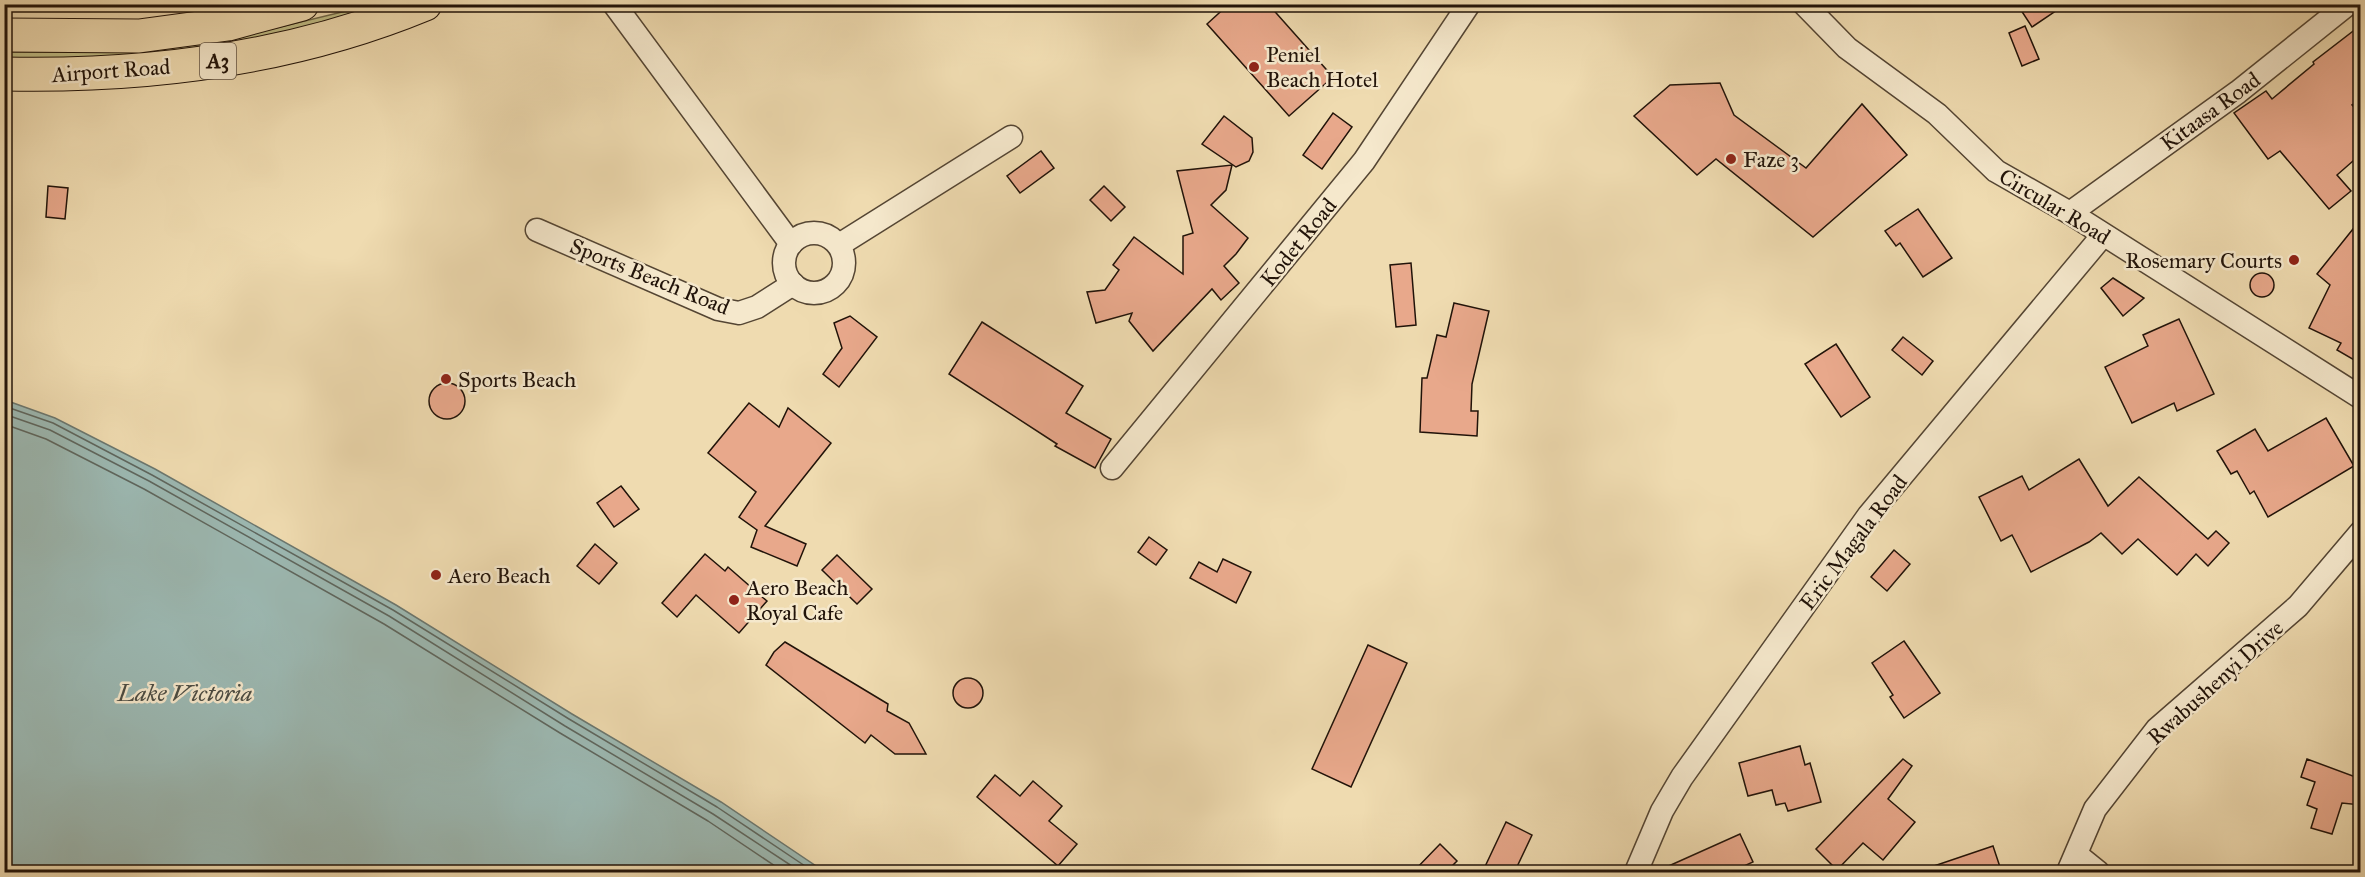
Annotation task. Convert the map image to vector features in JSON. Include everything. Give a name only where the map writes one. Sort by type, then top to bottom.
[{"type":"highway","name":"Airport Road","points":[[4,35],[139,36],[228,24],[302,4]]},
{"type":"highway","name":"Airport Road","points":[[4,74],[138,72],[220,61],[321,40],[425,4]]},
{"type":"street","points":[[614,4],[791,244]]},
{"type":"street","name":"Kodet Road","points":[[1112,468],[1364,161],[1469,4]]},
{"type":"street","name":"Circular Road","points":[[1804,4],[1847,48],[1937,114],[1996,171],[2070,213],[2361,397]]},
{"type":"street","name":"Kitaasa Road","points":[[2070,213],[2238,92],[2348,4]]},
{"type":"street","points":[[839,245],[1011,137]]},
{"type":"street","name":"Sports Beach Road","points":[[537,230],[718,309],[739,313],[757,307],[793,284]]},
{"type":"street","points":[[810,233],[821,233],[831,238],[839,245],[843,254],[843,272],[840,280],[832,288],[822,292],[812,293],[801,290],[788,277],[784,260],[791,244],[799,237],[810,233]]},
{"type":"street","name":"Eric Magala Road","points":[[1636,873],[1662,811],[1682,777],[1869,515],[2103,235]]},
{"type":"street","name":"Rwabushenyi Drive","points":[[2073,864],[2095,809],[2157,729],[2298,606],[2361,533]]},
{"type":"street","points":[[2073,864],[2098,873]]},
{"type":"shaded area","points":[[371,5],[399,5],[186,55],[5,62],[4,52],[101,52],[226,40]]},
{"type":"water","name":"Lake Victoria","points":[[5,400],[55,418],[155,469],[396,605],[572,714],[721,802],[825,872],[5,872]]},
{"type":"building","points":[[1229,4],[1268,4],[1333,77],[1289,116],[1207,24]]},
{"type":"building","points":[[2017,4],[2066,4],[2032,27]]},
{"type":"building","points":[[2361,25],[2361,99],[2352,105],[2361,115],[2361,154],[2337,175],[2351,191],[2329,209],[2280,151],[2268,159],[2234,113],[2266,91],[2272,99],[2314,64],[2313,62]]},
{"type":"building","points":[[2025,26],[2039,59],[2022,66],[2009,33]]},
{"type":"building","points":[[1720,83],[1734,115],[1806,168],[1862,104],[1907,155],[1813,237],[1716,159],[1697,175],[1634,116],[1670,85]]},
{"type":"building","points":[[1333,113],[1352,127],[1322,169],[1303,155]]},
{"type":"building","points":[[1224,116],[1252,138],[1253,152],[1249,161],[1236,167],[1202,144]]},
{"type":"building","points":[[1041,151],[1054,168],[1020,193],[1007,176]]},
{"type":"building","points":[[1232,165],[1226,190],[1211,205],[1248,238],[1224,266],[1239,283],[1221,300],[1212,289],[1153,351],[1129,321],[1132,313],[1096,323],[1087,292],[1105,290],[1119,270],[1113,265],[1134,237],[1183,274],[1183,236],[1193,233],[1177,171]]},
{"type":"building","points":[[48,186],[68,188],[65,219],[46,217]]},
{"type":"building","points":[[1104,186],[1125,207],[1111,221],[1090,200]]},
{"type":"building","points":[[1918,209],[1952,258],[1923,277],[1900,243],[1896,246],[1885,231]]},
{"type":"building","points":[[2361,219],[2361,364],[2337,350],[2341,343],[2309,328],[2330,285],[2317,274]]},
{"type":"building","points":[[1411,263],[1416,325],[1396,327],[1390,265]]},
{"type":"building","points":[[2262,273],[2270,277],[2274,285],[2270,293],[2262,297],[2254,293],[2250,285],[2254,277]]},
{"type":"building","points":[[2113,278],[2144,298],[2123,316],[2101,288]]},
{"type":"building","points":[[1454,303],[1489,311],[1472,384],[1471,411],[1478,411],[1477,436],[1420,432],[1422,378],[1427,378],[1437,335],[1446,337]]},
{"type":"building","points":[[850,316],[877,337],[839,387],[823,374],[842,348],[834,323]]},
{"type":"building","points":[[2179,319],[2214,394],[2177,411],[2174,403],[2132,423],[2105,367],[2148,346],[2143,335]]},
{"type":"building","points":[[982,322],[1083,386],[1066,413],[1111,439],[1095,468],[1055,446],[1057,444],[949,374]]},
{"type":"building","points":[[1903,337],[1933,361],[1922,375],[1892,350]]},
{"type":"building","points":[[1836,344],[1870,397],[1841,417],[1805,364]]},
{"type":"building","points":[[447,383],[460,388],[465,401],[460,414],[447,419],[434,414],[429,401],[434,388]]},
{"type":"building","points":[[749,403],[779,427],[788,408],[831,443],[765,526],[806,544],[797,566],[751,547],[757,530],[739,517],[756,492],[708,453]]},
{"type":"building","points":[[2326,418],[2354,466],[2268,517],[2254,491],[2250,494],[2237,471],[2231,474],[2217,451],[2255,429],[2268,451]]},
{"type":"building","points":[[2079,459],[2108,506],[2139,477],[2208,539],[2216,531],[2229,543],[2208,566],[2196,554],[2177,575],[2138,539],[2122,554],[2101,533],[2089,542],[2031,572],[2012,535],[2001,541],[1979,497],[2022,476],[2029,490]]},
{"type":"building","points":[[621,486],[639,509],[614,527],[597,503]]},
{"type":"building","points":[[1149,537],[1167,550],[1156,565],[1138,552]]},
{"type":"building","points":[[595,544],[617,563],[599,584],[577,566]]},
{"type":"building","points":[[1894,550],[1910,564],[1887,591],[1871,577]]},
{"type":"building","points":[[705,554],[725,571],[728,567],[767,601],[739,633],[696,595],[677,617],[662,603]]},
{"type":"building","points":[[837,555],[872,589],[857,604],[822,570]]},
{"type":"building","points":[[1223,559],[1251,572],[1236,603],[1190,578],[1199,562],[1217,572]]},
{"type":"building","points":[[1904,641],[1940,693],[1904,718],[1890,697],[1893,695],[1872,663]]},
{"type":"building","points":[[785,642],[888,704],[887,711],[909,723],[926,754],[895,754],[871,735],[865,743],[766,665],[774,652]]},
{"type":"building","points":[[1368,645],[1407,663],[1351,787],[1312,769]]},
{"type":"building","points":[[968,678],[979,682],[983,693],[979,704],[968,708],[957,704],[953,693],[957,682]]},
{"type":"building","points":[[1800,746],[1805,765],[1810,763],[1821,802],[1788,811],[1785,803],[1776,805],[1772,790],[1748,796],[1739,763]]},
{"type":"building","points":[[1903,759],[1912,766],[1888,799],[1915,822],[1883,860],[1863,843],[1837,870],[1816,849]]},
{"type":"building","points":[[2307,759],[2361,779],[2361,805],[2342,803],[2332,834],[2311,828],[2317,809],[2307,805],[2315,782],[2301,777]]},
{"type":"building","points":[[995,775],[1020,796],[1033,781],[1062,806],[1049,821],[1077,844],[1058,866],[977,797]]},
{"type":"building","points":[[1506,822],[1532,835],[1514,873],[1482,873]]},
{"type":"building","points":[[1740,834],[1753,862],[1729,873],[1653,873]]},
{"type":"building","points":[[1440,844],[1457,861],[1445,873],[1412,873]]},
{"type":"building","points":[[1993,846],[2002,873],[1926,873],[1925,869]]},
{"type":"place","name":"Peniel Beach Hotel","points":[[1254,67]]},
{"type":"place","name":"Faze 3","points":[[1731,159]]},
{"type":"place","name":"Rosemary Courts","points":[[2294,260]]},
{"type":"place","name":"Sports Beach","points":[[446,379]]},
{"type":"place","name":"Aero Beach","points":[[436,575]]},
{"type":"place","name":"Aero Beach Royal Cafe","points":[[734,600]]}]
